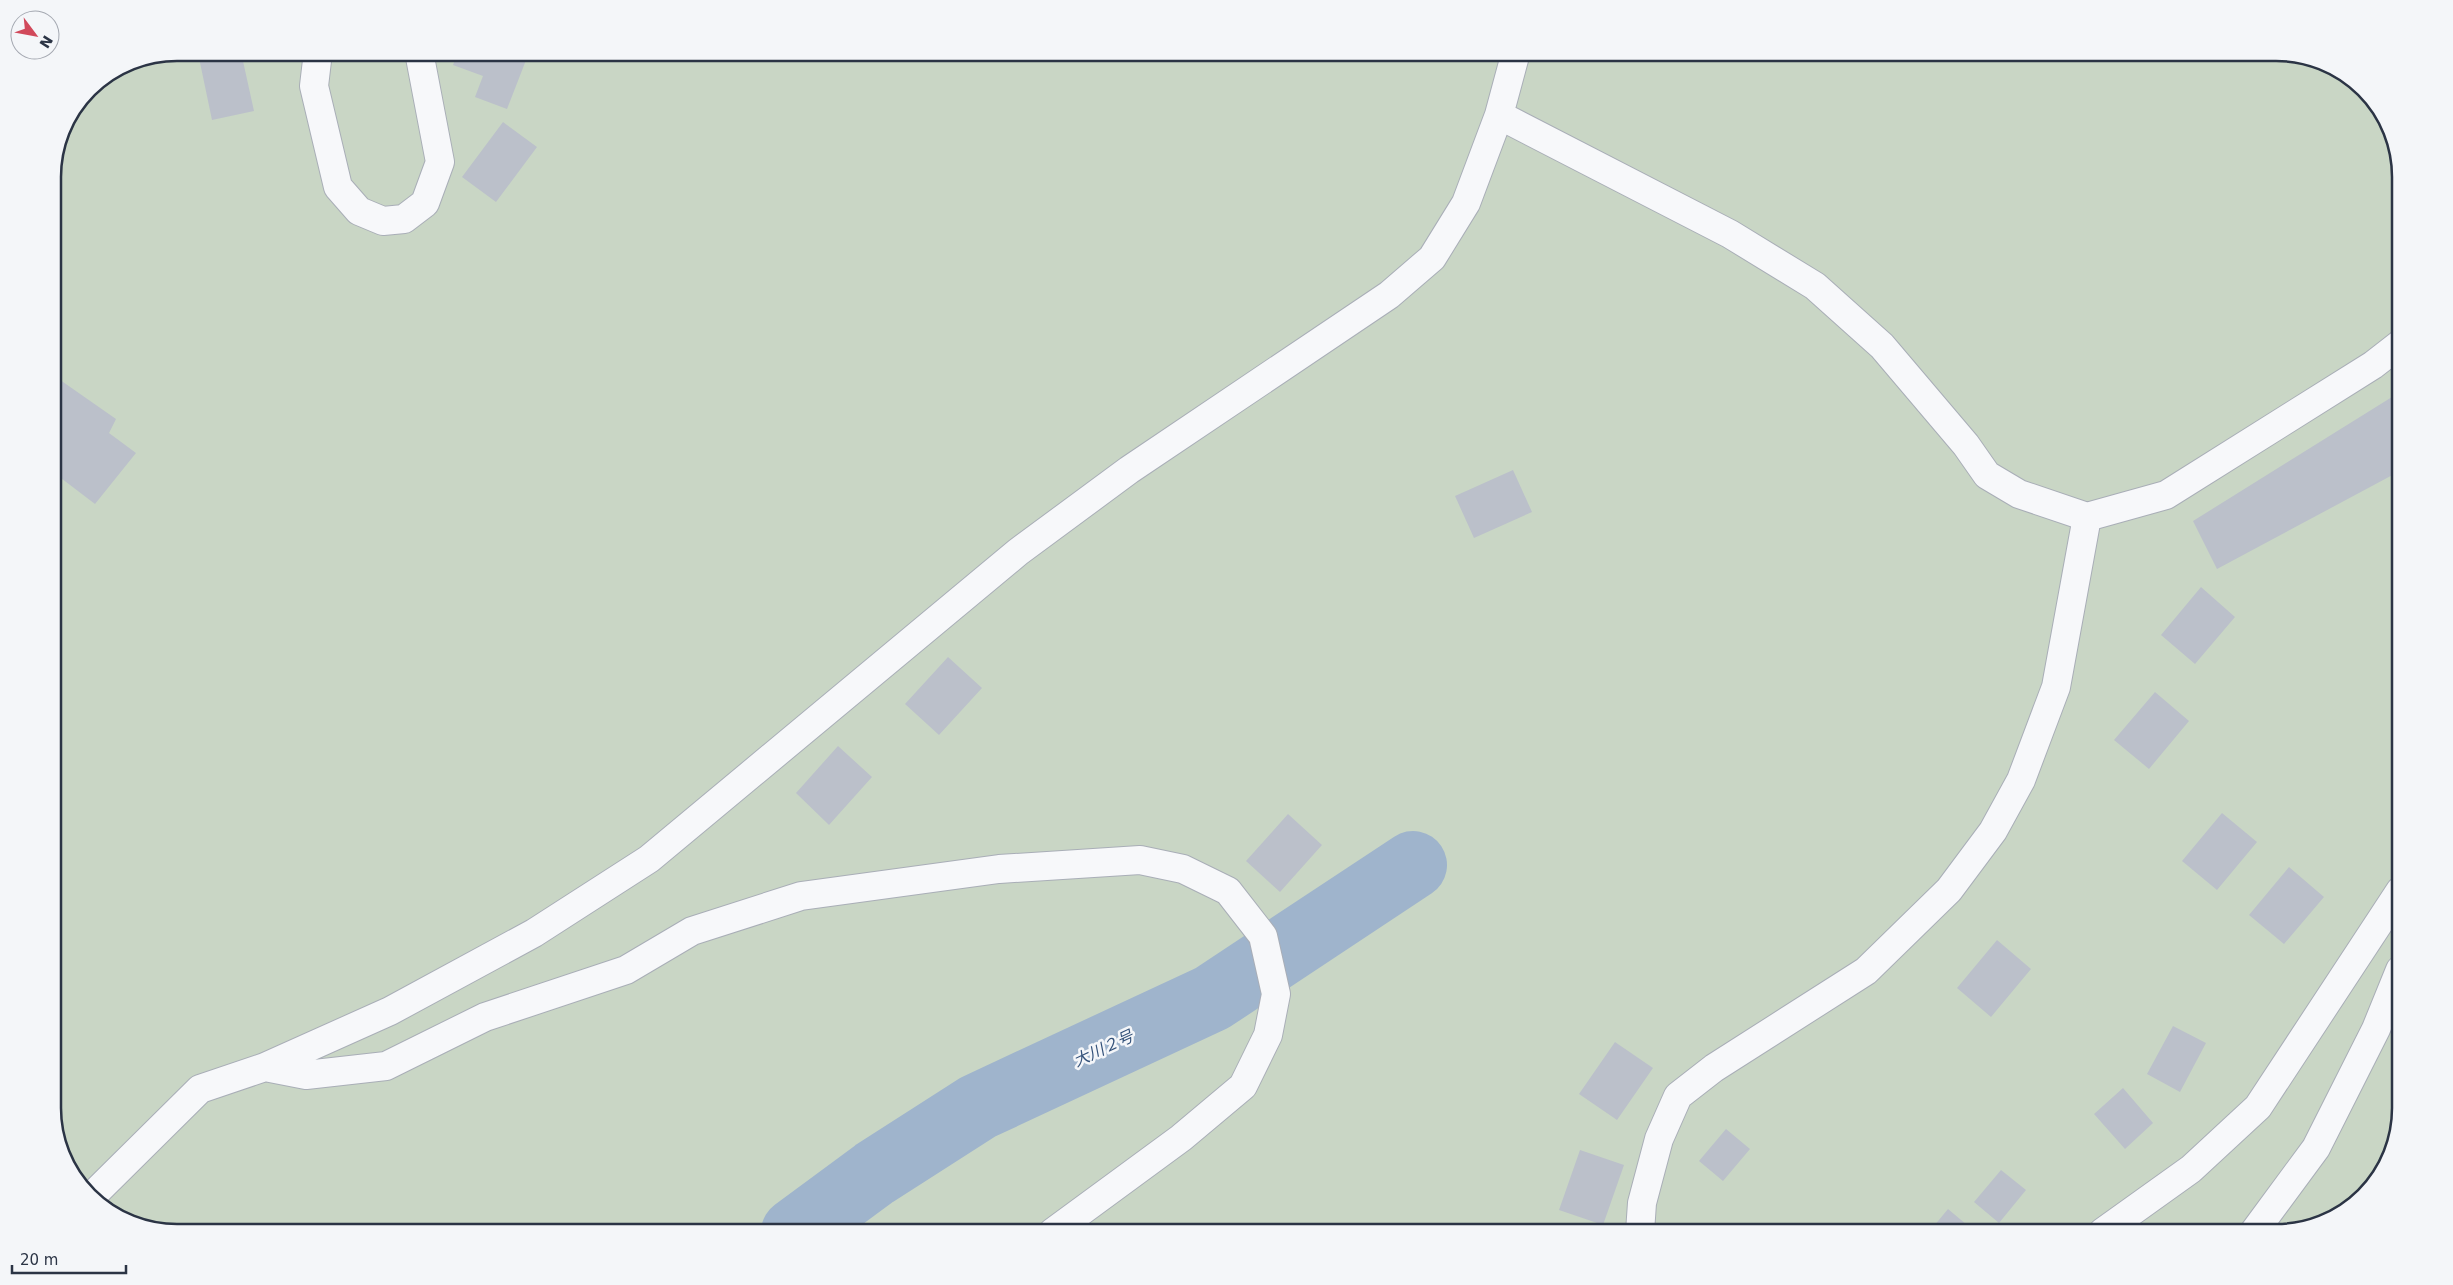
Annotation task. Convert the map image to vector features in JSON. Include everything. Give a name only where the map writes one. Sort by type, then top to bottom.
[{"type":"street","points":[[317,61],[314,86],[338,187],[359,211],[383,221],[404,219],[425,203],[440,162],[421,61]]},
{"type":"street","points":[[97,1191],[200,1089],[265,1068],[390,1011],[526,938],[649,859],[1018,552],[1128,470],[1389,295],[1432,258],[1466,203],[1499,115],[1514,61]]},
{"type":"street","points":[[1499,115],[1730,234],[1815,286],[1882,346],[1966,444],[1987,475],[2019,494],[2087,517],[2166,495],[2373,365],[2392,350]]},
{"type":"street","points":[[1641,1224],[1642,1203],[1659,1139],[1678,1096],[1714,1068],[1866,971],[1949,890],[1993,831],[2021,780],[2056,687],[2087,517]]},
{"type":"street","points":[[265,1068],[306,1075],[386,1066],[485,1018],[626,970],[692,931],[801,896],[999,869],[1140,860],[1183,869],[1228,891],[1263,936],[1276,994],[1268,1035],[1243,1086],[1181,1138],[1064,1224]]},
{"type":"street","points":[[2114,1224],[2191,1169],[2258,1107],[2392,903]]},
{"type":"street","points":[[2260,1224],[2316,1148],[2376,1029],[2392,990]]},
{"type":"green space","points":[[2283,61],[2313,67],[2327,73],[2352,90],[2372,113],[2386,140],[2392,170],[2392,1115],[2386,1145],[2380,1159],[2363,1184],[2340,1204],[2313,1218],[2298,1222],[2276,1224],[178,1224],[147,1220],[126,1212],[101,1195],[81,1172],[67,1145],[61,1115],[61,170],[63,155],[70,133],[77,119],[95,95],[126,73],[140,67],[162,62]]},
{"type":"building","points":[[200,61],[243,61],[254,111],[212,120]]},
{"type":"building","points":[[455,61],[526,61],[507,109],[475,97],[483,76],[453,65]]},
{"type":"building","points":[[503,122],[537,147],[496,202],[462,177]]},
{"type":"building","points":[[61,381],[116,419],[109,433],[136,453],[95,504],[61,478]]},
{"type":"building","points":[[2392,397],[2392,475],[2217,569],[2193,521]]},
{"type":"building","points":[[1513,470],[1532,512],[1474,538],[1455,496]]},
{"type":"building","points":[[2201,587],[2235,617],[2195,664],[2161,635]]},
{"type":"building","points":[[948,657],[982,688],[939,735],[905,704]]},
{"type":"building","points":[[2155,692],[2189,721],[2149,769],[2114,740]]},
{"type":"building","points":[[838,746],[872,777],[829,825],[796,793]]},
{"type":"building","points":[[2222,813],[2257,842],[2217,890],[2182,861]]},
{"type":"building","points":[[1288,814],[1322,845],[1280,892],[1246,861]]},
{"type":"building","points":[[2289,867],[2324,897],[2284,944],[2249,915]]},
{"type":"building","points":[[1997,940],[2031,969],[1991,1017],[1957,988]]},
{"type":"building","points":[[2173,1026],[2206,1043],[2180,1092],[2147,1074]]},
{"type":"building","points":[[1615,1042],[1653,1068],[1617,1120],[1579,1094]]},
{"type":"building","points":[[2123,1088],[2153,1123],[2125,1149],[2094,1114]]},
{"type":"building","points":[[1726,1129],[1750,1149],[1723,1181],[1699,1161]]},
{"type":"building","points":[[1580,1150],[1624,1165],[1603,1224],[1559,1210]]},
{"type":"building","points":[[2001,1170],[2026,1190],[1999,1223],[1974,1202]]},
{"type":"building","points":[[1948,1209],[1966,1224],[1936,1224]]},
{"type":"waterway","name":"大川２号","points":[[806,1224],[875,1173],[978,1107],[1212,998],[1413,865]]}]
